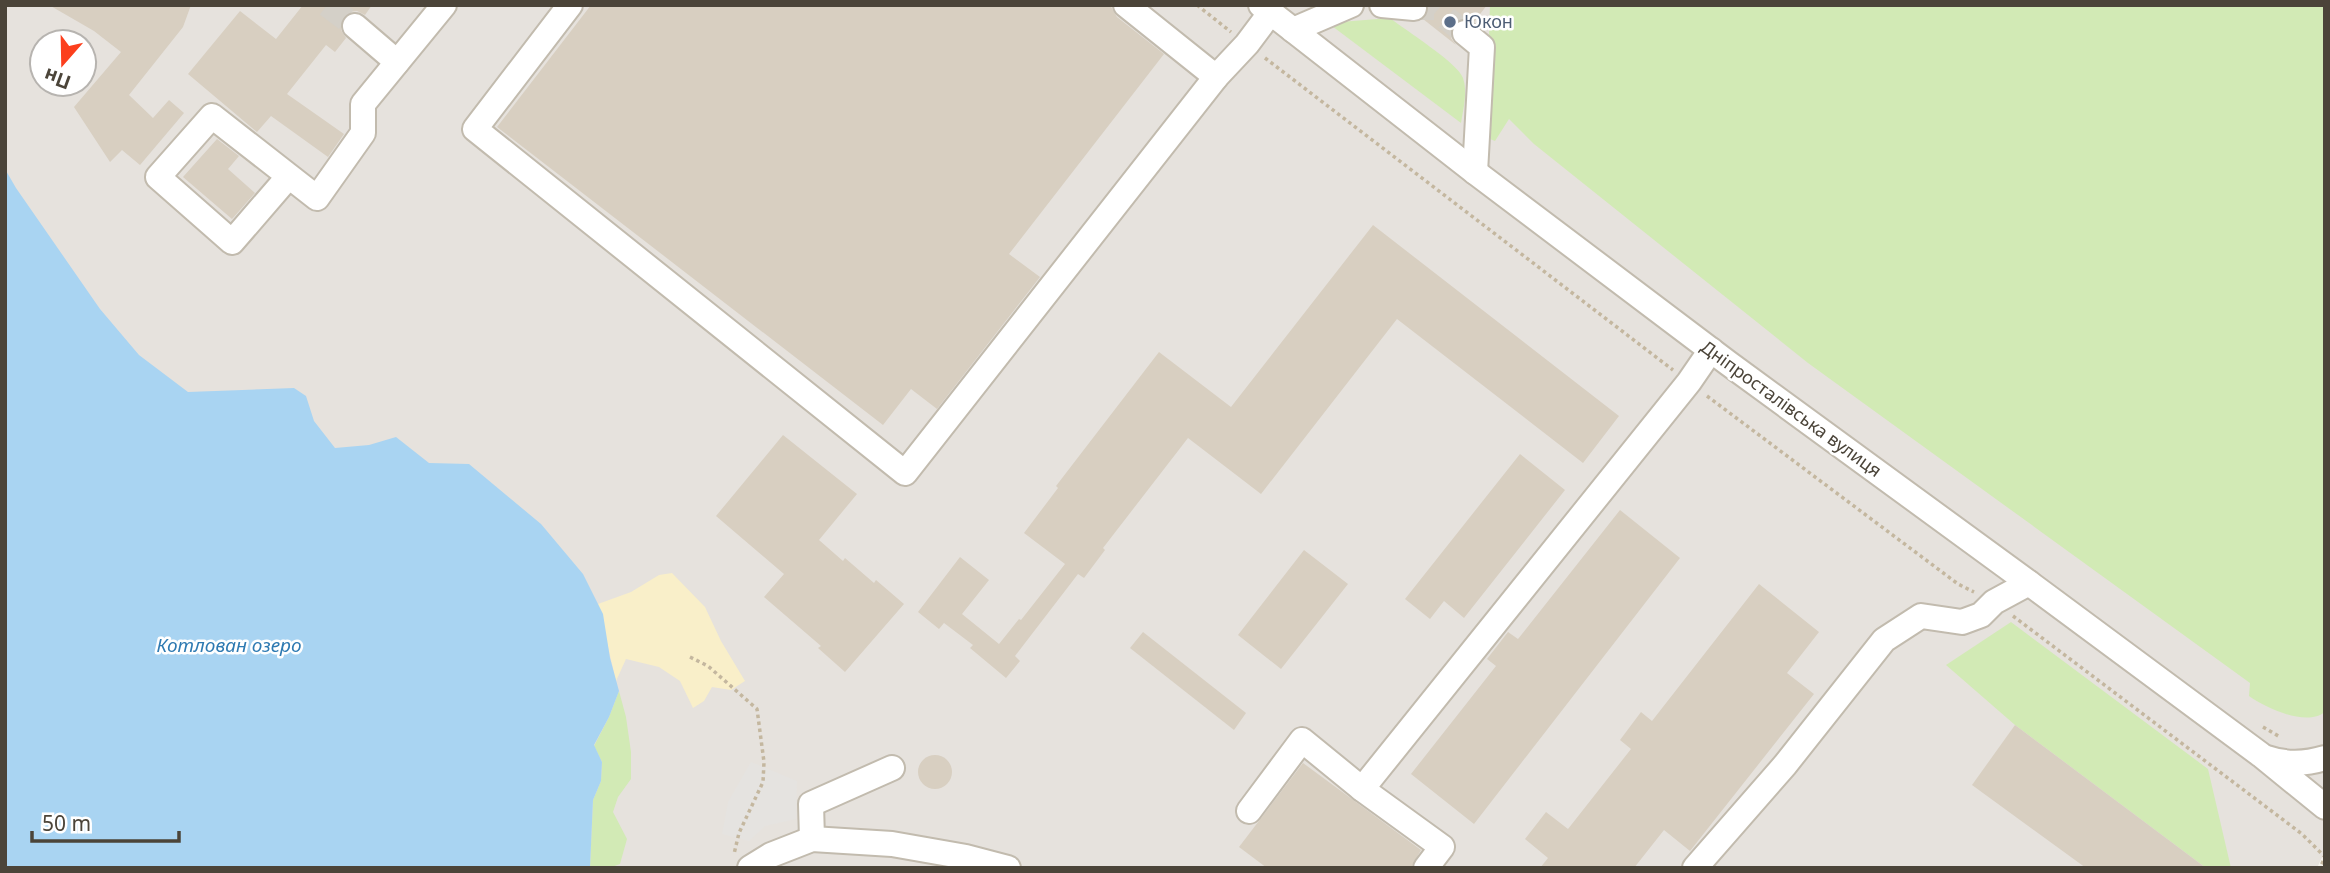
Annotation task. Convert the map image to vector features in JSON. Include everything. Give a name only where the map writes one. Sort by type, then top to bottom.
[{"type":"street","points":[[289,176],[232,242],[158,177],[212,116],[289,176],[317,198],[363,133],[363,104],[444,5]]},
{"type":"street","points":[[570,5],[475,129],[905,473],[1216,78],[1247,44],[1266,9]]},
{"type":"street","points":[[1126,5],[1216,78]]},
{"type":"street","points":[[1293,30],[1351,5]]},
{"type":"street","points":[[1382,5],[1414,8]]},
{"type":"street","name":"Дніпросталівська вулиця","points":[[1266,9],[1475,172],[2261,755],[2325,807]]},
{"type":"street","points":[[355,26],[397,62]]},
{"type":"street","points":[[1465,33],[1482,47],[1475,172]]},
{"type":"street","points":[[1362,789],[1689,383],[1712,350]]},
{"type":"street","points":[[1695,868],[1785,765],[1884,640],[1921,616],[1962,622],[1981,615],[1994,602],[2029,583]]},
{"type":"street","points":[[1249,811],[1301,740],[1362,789],[1442,847],[1426,868]]},
{"type":"street","points":[[2261,755],[2290,764],[2325,758]]},
{"type":"street","points":[[812,839],[810,804],[892,768]]},
{"type":"street","points":[[742,862],[771,855],[812,839],[892,844],[966,857],[1008,868]]},
{"type":"path","points":[[1197,5],[1689,383],[1958,584],[1994,602],[2302,834],[2325,857],[2320,868]]},
{"type":"path","points":[[690,657],[708,666],[757,709],[764,762],[763,782],[739,833],[742,862]]},
{"type":"path","points":[[2263,727],[2283,738]]},
{"type":"shaded area","points":[[5,5],[2325,5],[2325,851],[2317,868],[5,868]]},
{"type":"shaded area","points":[[751,762],[797,781],[796,819],[765,826],[749,841],[722,834],[728,802]]},
{"type":"green space","points":[[1490,5],[2325,5],[2325,712],[2308,718],[2297,717],[2265,706],[2249,696],[2250,683],[1808,363],[1534,144],[1509,119],[1495,141],[1485,137]]},
{"type":"green space","points":[[1390,18],[1442,56],[1459,72],[1465,89],[1461,123],[1328,23]]},
{"type":"green space","points":[[2011,622],[2208,769],[2231,868],[2206,868],[2015,725],[1946,665]]},
{"type":"green space","points":[[619,691],[631,752],[631,779],[618,797],[613,812],[627,839],[620,864],[609,868],[590,868],[593,800],[601,781],[602,762],[594,746]]},
{"type":"sand","points":[[672,573],[705,607],[745,681],[731,690],[712,687],[704,701],[693,708],[680,681],[659,667],[626,659],[616,681],[598,604],[631,592],[659,575]]},
{"type":"water","name":"Котлован озеро","points":[[5,169],[100,309],[139,355],[188,392],[294,388],[306,396],[314,421],[335,448],[369,445],[396,437],[429,463],[469,464],[541,524],[583,574],[603,614],[619,691],[594,745],[602,762],[601,781],[593,800],[590,868],[5,868]]},
{"type":"building","points":[[49,5],[191,5],[183,27],[129,95],[153,118],[169,100],[184,113],[140,165],[122,150],[110,162],[74,107],[82,98],[98,98],[98,79],[121,52],[98,34],[98,28],[89,28]]},
{"type":"building","points":[[303,5],[372,5],[365,15],[357,11],[344,16],[341,30],[346,38],[335,52],[326,45],[287,94],[344,134],[328,157],[271,116],[257,132],[188,74],[240,11],[276,39]]},
{"type":"building","points":[[591,5],[1110,5],[1117,17],[1164,54],[1009,254],[1040,277],[937,409],[911,389],[883,425],[497,127]]},
{"type":"building","name":"Юкон","points":[[1428,5],[1487,5],[1474,22],[1460,19],[1453,24],[1451,38],[1456,45],[1423,19],[1429,10]]},
{"type":"building","points":[[217,139],[239,156],[228,169],[255,193],[232,219],[183,177]]},
{"type":"building","points":[[1373,225],[1619,416],[1583,463],[1397,319],[1261,494],[1188,438],[1103,548],[1105,550],[1084,578],[1078,574],[1015,656],[1020,661],[1006,678],[970,648],[973,645],[944,623],[939,629],[918,612],[960,557],[989,580],[962,614],[999,644],[1065,564],[1024,533],[1058,488],[1056,486],[1159,352],[1231,407]]},
{"type":"building","points":[[783,435],[857,494],[819,540],[843,561],[845,558],[904,604],[845,672],[818,648],[821,646],[764,597],[784,574],[716,516]]},
{"type":"building","points":[[1520,454],[1565,490],[1464,618],[1444,601],[1430,619],[1405,599]]},
{"type":"building","points":[[1620,510],[1680,558],[1474,824],[1411,774],[1496,666],[1487,659],[1508,632],[1518,639]]},
{"type":"building","points":[[1304,550],[1348,584],[1281,669],[1238,635]]},
{"type":"building","points":[[1759,584],[1819,632],[1787,673],[1814,694],[1690,851],[1664,830],[1634,868],[1540,868],[1548,858],[1525,839],[1546,812],[1568,829],[1631,749],[1620,740],[1641,712],[1652,721]]},
{"type":"building","points":[[1143,632],[1246,713],[1234,730],[1130,648]]},
{"type":"building","points":[[2015,725],[2206,868],[2086,868],[1972,785]]},
{"type":"building","points":[[935,755],[947,760],[952,772],[947,784],[935,789],[923,784],[918,772],[923,760]]},
{"type":"building","points":[[1303,763],[1421,850],[1411,868],[1267,868],[1239,847]]},
{"type":"tunnel","points":[[327,5],[355,26]]},
{"type":"tunnel","points":[[1414,8],[1434,8],[1465,33]]},
{"type":"place","name":"Юкон","points":[[1450,22]]}]
